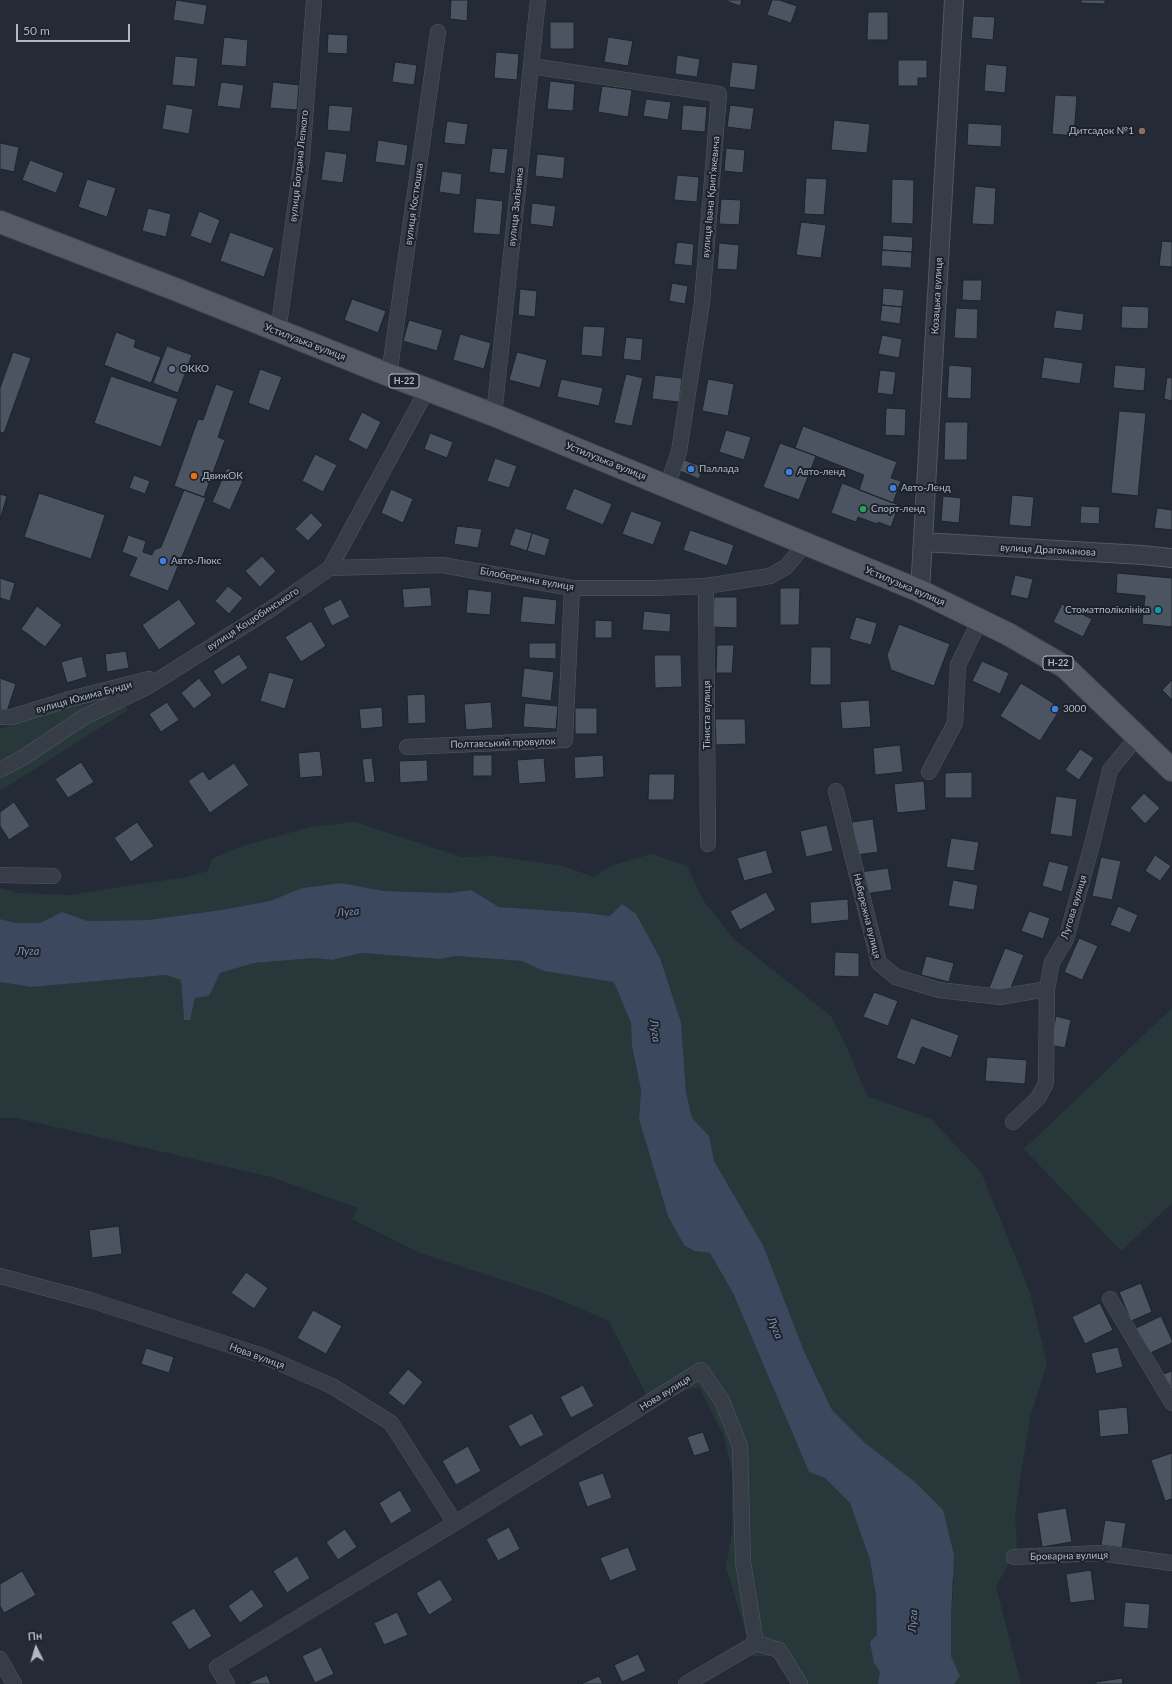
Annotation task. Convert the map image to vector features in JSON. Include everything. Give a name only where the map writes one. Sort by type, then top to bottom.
[{"type":"main road","name":"Устилузька вулиця","points":[[0,222],[172,288],[278,332],[494,415],[920,591],[1008,634],[1065,667],[1172,770]]},
{"type":"street","name":"вулиця Богдана Лепкого","points":[[278,332],[302,159],[314,0]]},
{"type":"street","name":"вулиця Залізняка","points":[[494,415],[538,0]]},
{"type":"street","name":"Козацька вулиця","points":[[920,591],[954,0]]},
{"type":"street","name":"вулиця Костюшка","points":[[389,375],[438,32]]},
{"type":"street","name":"вулиця Івана Крипʼякевича","points":[[531,66],[719,94],[702,302],[679,452],[668,486]]},
{"type":"street","name":"вулиця Коцюбинського","points":[[0,770],[24,757],[84,717],[147,687],[167,675],[274,607],[330,568],[427,390]]},
{"type":"street","name":"вулиця Драгоманова","points":[[923,542],[1172,558]]},
{"type":"street","name":"Білобережна вулиця","points":[[330,568],[442,565],[572,588],[655,588],[706,586],[770,576],[786,567],[806,543]]},
{"type":"street","name":"Тіниста вулиця","points":[[706,586],[708,844]]},
{"type":"street","name":"Полтавський провулок","points":[[407,747],[565,740],[572,588]]},
{"type":"street","points":[[929,772],[955,723],[958,665],[980,620]]},
{"type":"street","name":"вулиця Юхима Бунди","points":[[0,716],[12,717],[70,699],[167,675]]},
{"type":"street","name":"Лугова вулиця","points":[[1013,1122],[1038,1098],[1046,1083],[1047,988],[1052,962],[1066,939],[1093,841],[1110,770],[1137,737]]},
{"type":"street","name":"Набережна вулиця","points":[[836,791],[879,963],[896,977],[939,990],[1000,997],[1047,988]]},
{"type":"street","points":[[0,875],[54,876]]},
{"type":"street","name":"Нова вулиця","points":[[0,1276],[90,1300],[255,1354],[332,1386],[391,1423],[455,1524]]},
{"type":"street","points":[[1110,1299],[1172,1403]]},
{"type":"street","name":"Нова вулиця","points":[[227,1684],[217,1667],[455,1524],[701,1370],[722,1401],[740,1446],[743,1562],[756,1643]]},
{"type":"street","name":"Броварна вулиця","points":[[1014,1557],[1098,1553],[1172,1563]]},
{"type":"street","points":[[686,1684],[756,1643],[779,1650],[800,1684]]},
{"type":"street","points":[[0,1659],[14,1684]]},
{"type":"shaded area","points":[[116,691],[128,710],[0,791],[0,729]]},
{"type":"shaded area","points":[[355,822],[462,857],[494,856],[563,866],[594,877],[613,865],[652,854],[687,866],[703,900],[734,939],[831,1016],[847,1048],[867,1096],[931,1119],[981,1172],[1030,1293],[1047,1364],[1031,1414],[1022,1467],[1015,1515],[1017,1548],[996,1587],[1021,1684],[954,1684],[959,1676],[951,1656],[951,1618],[954,1580],[915,1482],[864,1442],[832,1410],[804,1351],[763,1245],[714,1161],[709,1136],[692,1118],[686,1092],[681,1022],[660,958],[635,914],[622,904],[610,916],[499,907],[471,890],[448,893],[384,891],[341,883],[302,888],[270,901],[221,910],[148,920],[88,921],[62,912],[40,923],[16,923],[0,919],[0,888],[19,893],[69,895],[186,877],[208,871],[212,859],[239,847],[310,827]]},
{"type":"shaded area","points":[[362,953],[440,959],[456,956],[522,961],[544,971],[614,981],[631,1023],[632,1046],[641,1090],[639,1119],[694,1251],[710,1253],[733,1293],[809,1472],[825,1478],[850,1503],[870,1560],[876,1596],[878,1625],[874,1663],[880,1672],[878,1684],[795,1684],[775,1656],[753,1656],[726,1567],[732,1533],[732,1469],[723,1434],[699,1387],[685,1390],[653,1408],[609,1321],[548,1295],[420,1253],[352,1219],[358,1208],[271,1177],[17,1118],[0,1118],[0,982],[31,987],[166,975],[181,980],[184,1020],[190,1019],[195,998],[209,996],[219,973],[254,963],[315,958],[332,960]]},
{"type":"shaded area","points":[[1172,1008],[1172,1203],[1121,1251],[1024,1149]]},
{"type":"water","name":"Луга","points":[[341,883],[384,891],[448,893],[471,890],[499,907],[610,916],[622,904],[636,914],[660,958],[681,1022],[686,1092],[692,1118],[709,1136],[714,1161],[763,1245],[804,1351],[832,1410],[864,1442],[915,1482],[943,1510],[954,1555],[951,1656],[960,1676],[954,1684],[878,1684],[880,1672],[874,1663],[870,1642],[877,1635],[876,1596],[870,1560],[850,1503],[825,1478],[809,1472],[733,1293],[710,1253],[694,1251],[684,1245],[668,1216],[639,1119],[641,1090],[632,1046],[631,1023],[614,982],[544,971],[522,961],[456,956],[440,959],[362,953],[332,960],[315,958],[254,963],[220,973],[209,996],[195,998],[190,1020],[184,1020],[181,980],[166,975],[31,987],[0,982],[0,919],[16,923],[40,923],[62,912],[88,921],[148,920],[221,910],[270,901],[302,888]]},
{"type":"building","points":[[176,0],[207,5],[204,25],[173,20]]},
{"type":"building","points":[[451,0],[468,0],[467,21],[450,19]]},
{"type":"building","points":[[724,0],[742,0],[740,6]]},
{"type":"building","points":[[772,0],[779,0],[797,6],[791,23],[767,15]]},
{"type":"building","points":[[1081,0],[1105,0],[1105,4],[1081,3]]},
{"type":"building","points":[[868,12],[888,12],[888,40],[867,40]]},
{"type":"building","points":[[973,16],[995,17],[993,40],[971,38]]},
{"type":"building","points":[[550,22],[574,22],[574,49],[550,49]]},
{"type":"building","points":[[328,34],[348,35],[347,54],[327,53]]},
{"type":"building","points":[[224,37],[248,40],[246,67],[221,65]]},
{"type":"building","points":[[608,37],[633,41],[628,66],[604,62]]},
{"type":"building","points":[[496,52],[519,54],[517,80],[494,78]]},
{"type":"building","points":[[677,55],[700,59],[697,77],[675,74]]},
{"type":"building","points":[[175,56],[198,58],[195,87],[172,85]]},
{"type":"building","points":[[898,60],[927,60],[927,78],[918,78],[918,86],[898,86]]},
{"type":"building","points":[[395,62],[417,65],[414,85],[392,82]]},
{"type":"building","points":[[732,62],[758,65],[755,90],[729,87]]},
{"type":"building","points":[[986,64],[1007,66],[1005,93],[984,91]]},
{"type":"building","points":[[550,81],[575,84],[573,111],[547,109]]},
{"type":"building","points":[[221,82],[244,85],[240,109],[217,106]]},
{"type":"building","points":[[273,82],[299,85],[297,110],[270,108]]},
{"type":"building","points":[[602,86],[632,90],[628,117],[598,112]]},
{"type":"building","points":[[1055,95],[1077,96],[1074,136],[1052,134]]},
{"type":"building","points":[[646,99],[671,102],[668,120],[643,116]]},
{"type":"building","points":[[166,104],[193,109],[189,134],[162,129]]},
{"type":"building","points":[[329,105],[353,107],[350,132],[327,130]]},
{"type":"building","points":[[683,105],[707,107],[705,132],[681,130]]},
{"type":"building","points":[[730,105],[754,108],[751,130],[727,127]]},
{"type":"building","points":[[834,120],[870,124],[867,153],[831,150]]},
{"type":"building","points":[[447,121],[468,124],[465,145],[444,143]]},
{"type":"building","points":[[968,123],[1002,125],[1001,147],[967,145]]},
{"type":"building","points":[[378,140],[408,145],[405,166],[375,162]]},
{"type":"building","points":[[0,143],[19,147],[14,172],[0,169]]},
{"type":"building","points":[[492,148],[508,149],[505,174],[489,172]]},
{"type":"building","points":[[726,148],[745,150],[743,173],[724,171]]},
{"type":"building","points":[[325,151],[347,154],[343,183],[321,180]]},
{"type":"building","points":[[537,154],[565,157],[563,179],[535,176]]},
{"type":"building","points":[[30,160],[64,173],[56,193],[22,180]]},
{"type":"building","points":[[442,171],[462,174],[460,195],[439,192]]},
{"type":"building","points":[[677,175],[699,177],[697,202],[674,200]]},
{"type":"building","points":[[806,178],[827,179],[824,215],[804,214]]},
{"type":"building","points":[[87,179],[116,188],[107,217],[78,207]]},
{"type":"building","points":[[892,179],[914,180],[913,224],[891,223]]},
{"type":"building","points":[[975,186],[996,188],[994,225],[972,224]]},
{"type":"building","points":[[476,198],[503,201],[500,235],[473,233]]},
{"type":"building","points":[[721,199],[741,200],[739,225],[719,224]]},
{"type":"building","points":[[532,203],[556,206],[553,227],[530,224]]},
{"type":"building","points":[[148,208],[171,214],[166,237],[142,231]]},
{"type":"building","points":[[199,211],[220,220],[211,244],[190,236]]},
{"type":"building","points":[[801,222],[826,225],[821,258],[796,255]]},
{"type":"building","points":[[230,232],[274,248],[264,277],[220,261]]},
{"type":"building","points":[[883,235],[913,237],[912,252],[882,250]]},
{"type":"building","points":[[1162,241],[1172,242],[1172,267],[1159,266]]},
{"type":"building","points":[[677,242],[694,244],[692,266],[674,264]]},
{"type":"building","points":[[719,243],[739,245],[737,270],[717,269]]},
{"type":"building","points":[[882,250],[912,252],[911,268],[881,266]]},
{"type":"building","points":[[963,280],[982,280],[981,301],[962,300]]},
{"type":"building","points":[[672,283],[688,286],[685,304],[669,301]]},
{"type":"building","points":[[883,288],[904,290],[902,307],[882,305]]},
{"type":"building","points":[[520,289],[537,291],[535,317],[518,315]]},
{"type":"building","points":[[352,299],[386,311],[378,333],[344,320]]},
{"type":"building","points":[[882,305],[902,307],[900,324],[880,321]]},
{"type":"building","points":[[1122,306],[1149,307],[1148,329],[1121,328]]},
{"type":"building","points":[[956,308],[978,309],[977,339],[954,338]]},
{"type":"building","points":[[1056,310],[1084,314],[1082,331],[1053,328]]},
{"type":"building","points":[[409,320],[443,330],[437,351],[403,341]]},
{"type":"building","points":[[583,326],[605,327],[602,357],[581,355]]},
{"type":"building","points":[[116,332],[136,340],[134,347],[161,357],[151,383],[104,365]]},
{"type":"building","points":[[460,334],[491,343],[484,369],[453,360]]},
{"type":"building","points":[[882,335],[902,339],[899,358],[878,354]]},
{"type":"building","points":[[626,337],[643,339],[641,361],[623,359]]},
{"type":"building","name":"ОККО","points":[[167,346],[192,355],[178,393],[153,383]]},
{"type":"building","points":[[13,352],[31,358],[4,433],[0,432],[0,388]]},
{"type":"building","points":[[517,352],[547,360],[540,388],[509,380]]},
{"type":"building","points":[[1044,357],[1083,363],[1080,384],[1041,378]]},
{"type":"building","points":[[949,365],[972,367],[971,399],[947,398]]},
{"type":"building","points":[[1115,365],[1146,368],[1144,391],[1113,388]]},
{"type":"building","points":[[260,369],[282,377],[269,411],[248,403]]},
{"type":"building","points":[[880,370],[896,372],[893,395],[877,393]]},
{"type":"building","points":[[626,374],[643,378],[632,426],[614,423]]},
{"type":"building","points":[[655,375],[682,378],[679,402],[652,399]]},
{"type":"building","points":[[111,376],[178,399],[161,447],[94,423]]},
{"type":"building","points":[[1167,377],[1172,378],[1172,401],[1164,399]]},
{"type":"building","points":[[561,379],[603,388],[599,406],[557,397]]},
{"type":"building","points":[[708,379],[734,384],[728,416],[702,411]]},
{"type":"building","points":[[216,384],[234,391],[218,437],[225,440],[204,497],[174,486],[198,419],[203,420]]},
{"type":"building","points":[[886,408],[906,409],[905,436],[885,435]]},
{"type":"building","points":[[1119,411],[1146,413],[1138,496],[1111,493]]},
{"type":"building","points":[[362,412],[381,422],[367,450],[348,440]]},
{"type":"building","points":[[945,422],[968,422],[967,460],[944,460]]},
{"type":"building","points":[[803,426],[897,462],[891,478],[901,481],[893,503],[859,490],[864,475],[795,448]]},
{"type":"building","points":[[726,430],[751,437],[744,460],[719,452]]},
{"type":"building","points":[[430,433],[453,442],[447,458],[424,449]]},
{"type":"building","name":"Авто-ленд","points":[[780,443],[816,456],[799,500],[763,487]]},
{"type":"building","points":[[315,454],[337,465],[323,492],[302,481]]},
{"type":"building","points":[[495,458],[517,466],[509,488],[487,481]]},
{"type":"building","name":"Паллада","points":[[684,460],[703,467],[699,479],[680,471]]},
{"type":"building","points":[[227,468],[245,476],[230,510],[212,502]]},
{"type":"building","points":[[134,475],[150,481],[145,494],[129,488]]},
{"type":"building","points":[[842,483],[899,505],[891,527],[858,517],[856,522],[831,513]]},
{"type":"building","points":[[574,488],[612,504],[603,525],[565,509]]},
{"type":"building","points":[[391,489],[413,499],[403,523],[381,513]]},
{"type":"building","points":[[184,490],[206,498],[168,591],[129,576],[137,558],[122,552],[128,535],[146,541],[143,552],[152,555],[154,550],[161,547]]},
{"type":"building","points":[[39,493],[105,515],[91,559],[24,537]]},
{"type":"building","points":[[0,494],[7,496],[0,520]]},
{"type":"building","points":[[1012,495],[1034,497],[1031,527],[1009,525]]},
{"type":"building","points":[[943,496],[961,498],[959,523],[941,521]]},
{"type":"building","points":[[1081,506],[1100,507],[1099,524],[1080,523]]},
{"type":"building","points":[[1157,508],[1172,510],[1172,530],[1154,528]]},
{"type":"building","points":[[631,511],[662,522],[653,545],[622,534]]},
{"type":"building","points":[[311,513],[323,525],[308,541],[295,529]]},
{"type":"building","points":[[457,526],[482,529],[478,548],[454,544]]},
{"type":"building","points":[[515,528],[532,533],[527,551],[509,545]]},
{"type":"building","points":[[690,530],[734,545],[727,566],[683,550]]},
{"type":"building","points":[[532,533],[550,539],[545,556],[527,551]]},
{"type":"building","points":[[262,556],[276,571],[260,587],[245,571]]},
{"type":"building","name":"Стоматполіклініка","points":[[1117,573],[1172,578],[1172,627],[1142,624],[1145,596],[1116,593]]},
{"type":"building","points":[[1015,575],[1033,579],[1028,599],[1010,595]]},
{"type":"building","points":[[0,578],[15,583],[10,601],[0,598]]},
{"type":"building","points":[[228,586],[243,598],[229,614],[215,601]]},
{"type":"building","points":[[430,587],[432,606],[404,608],[402,589]]},
{"type":"building","points":[[780,588],[800,588],[799,625],[780,625]]},
{"type":"building","points":[[468,589],[492,592],[490,615],[466,613]]},
{"type":"building","points":[[523,596],[557,600],[555,625],[520,622]]},
{"type":"building","points":[[714,597],[737,597],[737,628],[713,627]]},
{"type":"building","points":[[179,599],[196,624],[159,650],[142,625]]},
{"type":"building","points":[[341,599],[350,617],[332,626],[323,608]]},
{"type":"building","points":[[1062,604],[1092,619],[1083,637],[1053,622]]},
{"type":"building","points":[[37,606],[62,625],[45,647],[21,629]]},
{"type":"building","points":[[644,611],[671,614],[670,632],[642,630]]},
{"type":"building","points":[[856,617],[877,623],[871,645],[849,639]]},
{"type":"building","points":[[595,620],[612,621],[612,638],[595,638]]},
{"type":"building","points":[[311,621],[326,646],[301,662],[285,637]]},
{"type":"building","points":[[899,624],[950,644],[934,686],[891,670],[887,655]]},
{"type":"building","points":[[529,643],[556,643],[556,659],[529,658]]},
{"type":"building","points":[[717,645],[734,645],[732,673],[716,673]]},
{"type":"building","points":[[811,647],[831,647],[831,685],[810,685]]},
{"type":"building","points":[[126,651],[129,668],[107,672],[105,654]]},
{"type":"building","points":[[239,654],[248,668],[222,685],[213,671]]},
{"type":"building","points":[[654,655],[681,655],[682,687],[655,688]]},
{"type":"building","points":[[82,656],[87,677],[67,683],[61,662]]},
{"type":"building","points":[[982,661],[1009,673],[1000,694],[972,681]]},
{"type":"building","points":[[524,668],[554,672],[551,701],[521,697]]},
{"type":"building","points":[[269,672],[294,679],[285,709],[260,701]]},
{"type":"building","points":[[0,678],[16,684],[7,711],[0,709]]},
{"type":"building","points":[[199,678],[212,695],[194,709],[181,693]]},
{"type":"building","points":[[1172,680],[1172,700],[1162,690]]},
{"type":"building","points":[[1021,683],[1061,708],[1040,741],[1000,716]]},
{"type":"building","points":[[425,694],[426,723],[408,724],[407,695]]},
{"type":"building","points":[[869,700],[871,727],[842,729],[840,702]]},
{"type":"building","points":[[167,702],[179,720],[161,732],[149,714]]},
{"type":"building","points":[[491,702],[493,728],[466,730],[464,704]]},
{"type":"building","points":[[525,703],[558,706],[556,729],[523,727]]},
{"type":"building","points":[[382,707],[383,727],[361,729],[359,709]]},
{"type":"building","points":[[575,708],[597,708],[597,734],[575,734]]},
{"type":"building","points":[[715,719],[745,719],[746,744],[716,745]]},
{"type":"building","points":[[900,745],[903,772],[875,775],[873,748]]},
{"type":"building","points":[[1080,749],[1094,758],[1079,780],[1065,770]]},
{"type":"building","points":[[320,751],[323,776],[300,778],[298,753]]},
{"type":"building","points":[[473,755],[492,755],[492,776],[473,776]]},
{"type":"building","points":[[603,755],[604,777],[575,779],[574,757]]},
{"type":"building","points":[[372,758],[375,782],[365,783],[362,759]]},
{"type":"building","points":[[544,758],[546,782],[519,784],[517,760]]},
{"type":"building","points":[[427,760],[428,781],[400,783],[399,761]]},
{"type":"building","points":[[81,762],[94,782],[68,798],[55,779]]},
{"type":"building","points":[[234,763],[249,785],[210,813],[188,781],[203,771],[209,780]]},
{"type":"building","points":[[972,772],[972,798],[945,798],[945,773]]},
{"type":"building","points":[[649,774],[675,774],[674,800],[648,800]]},
{"type":"building","points":[[924,781],[926,810],[897,813],[894,784]]},
{"type":"building","points":[[1144,793],[1160,808],[1145,824],[1130,808]]},
{"type":"building","points":[[1056,796],[1077,799],[1072,837],[1050,834]]},
{"type":"building","points":[[14,802],[30,826],[9,840],[0,826],[0,812]]},
{"type":"building","points":[[873,819],[878,852],[857,855],[852,822]]},
{"type":"building","points":[[137,822],[154,846],[131,862],[114,838]]},
{"type":"building","points":[[827,825],[833,851],[806,857],[800,831]]},
{"type":"building","points":[[951,838],[979,842],[974,871],[946,867]]},
{"type":"building","points":[[766,850],[773,873],[744,881],[737,858]]},
{"type":"building","points":[[1155,855],[1171,866],[1160,881],[1145,871]]},
{"type":"building","points":[[1101,857],[1121,861],[1112,900],[1092,896]]},
{"type":"building","points":[[1049,861],[1069,866],[1062,892],[1042,886]]},
{"type":"building","points":[[888,868],[892,890],[865,894],[861,872]]},
{"type":"building","points":[[953,880],[978,885],[974,910],[948,906]]},
{"type":"building","points":[[766,892],[776,910],[740,930],[730,911]]},
{"type":"building","points":[[848,899],[849,920],[811,924],[810,902]]},
{"type":"building","points":[[1118,906],[1138,915],[1130,933],[1110,925]]},
{"type":"building","points":[[1029,911],[1050,918],[1043,939],[1021,931]]},
{"type":"building","points":[[1079,938],[1098,946],[1082,980],[1064,972]]},
{"type":"building","points":[[1005,948],[1024,955],[1008,995],[989,988]]},
{"type":"building","points":[[835,952],[859,953],[859,977],[834,976]]},
{"type":"building","points":[[926,956],[954,963],[949,982],[921,975]]},
{"type":"building","points":[[874,992],[898,1001],[888,1026],[863,1017]]},
{"type":"building","points":[[1056,1016],[1071,1020],[1065,1048],[1050,1045]]},
{"type":"building","points":[[911,1018],[959,1035],[951,1058],[922,1047],[915,1065],[896,1058]]},
{"type":"building","points":[[987,1057],[1027,1060],[1025,1084],[985,1081]]},
{"type":"building","points":[[119,1226],[122,1254],[92,1258],[89,1230]]},
{"type":"building","points":[[246,1272],[268,1288],[254,1309],[231,1293]]},
{"type":"building","points":[[1141,1283],[1152,1312],[1131,1321],[1119,1292]]},
{"type":"building","points":[[1100,1303],[1113,1330],[1085,1344],[1072,1317]]},
{"type":"building","points":[[313,1310],[342,1326],[326,1354],[297,1338]]},
{"type":"building","points":[[1161,1316],[1172,1343],[1148,1354],[1136,1328]]},
{"type":"building","points":[[1118,1347],[1123,1367],[1096,1374],[1091,1353]]},
{"type":"building","points":[[146,1348],[174,1357],[169,1373],[141,1364]]},
{"type":"building","points":[[408,1369],[423,1382],[404,1406],[388,1393]]},
{"type":"building","points":[[1172,1371],[1172,1393],[1163,1374]]},
{"type":"building","points":[[583,1385],[594,1406],[571,1418],[560,1397]]},
{"type":"building","points":[[1127,1407],[1129,1434],[1100,1437],[1098,1410]]},
{"type":"building","points":[[532,1413],[544,1435],[520,1447],[508,1426]]},
{"type":"building","points":[[703,1432],[710,1451],[694,1456],[687,1437]]},
{"type":"building","points":[[468,1446],[481,1471],[456,1485],[442,1461]]},
{"type":"building","points":[[1172,1453],[1172,1499],[1165,1501],[1151,1460]]},
{"type":"building","points":[[603,1473],[612,1498],[587,1507],[578,1482]]},
{"type":"building","points":[[400,1490],[412,1511],[391,1524],[379,1503]]},
{"type":"building","points":[[1066,1508],[1072,1542],[1042,1547],[1037,1513]]},
{"type":"building","points":[[1105,1520],[1126,1523],[1122,1548],[1101,1545]]},
{"type":"building","points":[[509,1527],[520,1549],[498,1561],[486,1539]]},
{"type":"building","points":[[345,1529],[357,1547],[338,1560],[326,1542]]},
{"type":"building","points":[[628,1547],[637,1570],[610,1581],[600,1558]]},
{"type":"building","points":[[297,1556],[310,1578],[287,1593],[273,1571]]},
{"type":"building","points":[[1091,1570],[1095,1600],[1070,1603],[1066,1574]]},
{"type":"building","points":[[22,1571],[36,1595],[4,1613],[0,1606],[0,1584]]},
{"type":"building","points":[[440,1579],[453,1600],[429,1615],[416,1593]]},
{"type":"building","points":[[252,1589],[264,1606],[240,1623],[228,1606]]},
{"type":"building","points":[[1125,1602],[1150,1604],[1148,1629],[1123,1627]]},
{"type":"building","points":[[194,1608],[212,1636],[189,1650],[171,1622]]},
{"type":"building","points":[[397,1612],[408,1635],[384,1645],[374,1623]]},
{"type":"building","points":[[321,1647],[334,1674],[315,1683],[302,1656]]},
{"type":"building","points":[[638,1654],[646,1671],[622,1682],[614,1665]]},
{"type":"building","points":[[267,1675],[271,1684],[247,1684]]},
{"type":"building","points":[[599,1676],[603,1684],[581,1684]]},
{"type":"building","points":[[1122,1678],[1123,1684],[1096,1684],[1096,1682]]},
{"type":"place","name":"Дитсадок №1","points":[[1142,131]]},
{"type":"place","name":"ОККО","points":[[172,369]]},
{"type":"place","name":"Паллада","points":[[691,469]]},
{"type":"place","name":"Авто-ленд","points":[[789,472]]},
{"type":"place","name":"ДвижОК","points":[[194,476]]},
{"type":"place","name":"Авто-Ленд","points":[[893,488]]},
{"type":"place","name":"Спорт-ленд","points":[[863,509]]},
{"type":"place","name":"Авто-Люкс","points":[[163,561]]},
{"type":"place","name":"Стоматполіклініка","points":[[1158,610]]},
{"type":"place","name":"3000","points":[[1055,709]]}]
